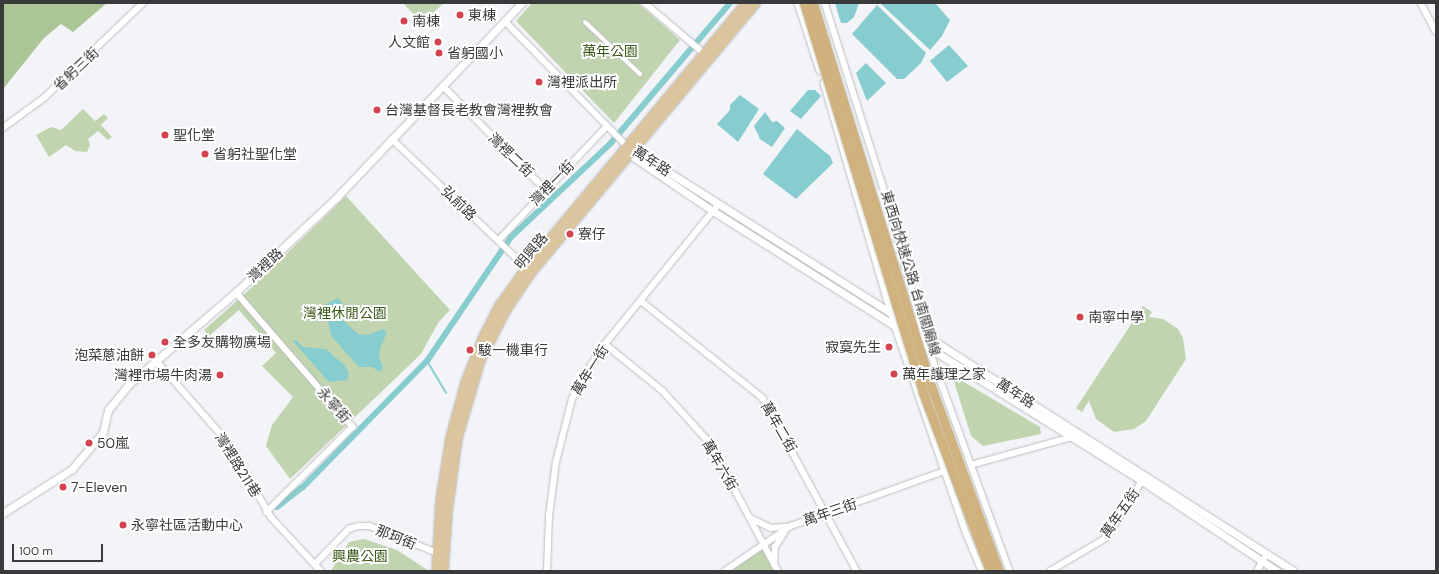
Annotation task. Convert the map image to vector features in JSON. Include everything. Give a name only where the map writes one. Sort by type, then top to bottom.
[{"type":"highway","name":"東西向快速公路 台南關廟線","points":[[804,3],[923,393],[990,571]]},
{"type":"highway","name":"東西向快速公路 台南關廟線","points":[[813,3],[932,389],[999,571]]},
{"type":"main road","name":"明興路","points":[[444,571],[440,554],[443,476],[465,382],[493,317],[526,267],[745,3]]},
{"type":"main road","name":"明興路","points":[[703,53],[755,3]]},
{"type":"main road","name":"明興路","points":[[436,571],[440,554],[457,438],[471,385],[490,338],[525,280],[627,147]]},
{"type":"street","name":"省躬三街","points":[[3,128],[44,98],[143,3]]},
{"type":"street","name":"灣裡路","points":[[3,513],[72,469],[103,432],[112,403],[156,360],[236,292],[336,198],[522,3]]},
{"type":"street","points":[[646,3],[703,53]]},
{"type":"street","points":[[798,3],[895,326],[945,471],[982,571]]},
{"type":"street","points":[[825,3],[890,208],[924,334],[1010,571]]},
{"type":"street","points":[[1421,3],[1436,31]]},
{"type":"street","points":[[505,21],[627,147]]},
{"type":"street","points":[[584,22],[640,74]]},
{"type":"street","name":"灣裡二街","points":[[443,86],[545,189]]},
{"type":"street","name":"灣裡一街","points":[[498,241],[545,189],[608,128]]},
{"type":"street","name":"弘前路","points":[[392,139],[526,267]]},
{"type":"street","name":"萬年路","points":[[627,147],[1146,475],[1293,571]]},
{"type":"street","name":"萬年路","points":[[627,147],[713,212],[1142,481],[1276,571]]},
{"type":"street","name":"萬年一街","points":[[547,571],[549,516],[556,462],[569,407],[584,374],[605,344],[718,205]]},
{"type":"street","name":"永寧街","points":[[236,292],[353,427],[267,512]]},
{"type":"street","name":"萬年二街","points":[[641,301],[763,398],[824,515],[857,571]]},
{"type":"street","name":"萬年六街","points":[[605,344],[663,391],[711,444],[778,571]]},
{"type":"street","name":"灣裡路211巷","points":[[156,360],[227,442],[267,512],[321,571]]},
{"type":"street","points":[[971,465],[1081,434]]},
{"type":"street","name":"萬年三街","points":[[725,571],[791,526],[945,471]]},
{"type":"street","name":"萬年五街","points":[[1050,571],[1106,538],[1146,475]]},
{"type":"street","points":[[749,517],[771,528],[791,526]]},
{"type":"street","name":"那珂街","points":[[315,564],[349,529],[359,526],[370,526],[440,554]]},
{"type":"street","points":[[774,564],[775,547],[791,526]]},
{"type":"street","points":[[1258,571],[1267,554]]},
{"type":"green space","points":[[3,3],[107,3],[73,32],[61,24],[44,38],[3,89]]},
{"type":"green space","points":[[403,3],[444,3],[422,23]]},
{"type":"green space","name":"萬年公園","points":[[532,3],[638,3],[680,40],[614,123],[516,21]]},
{"type":"green space","points":[[83,109],[95,121],[104,114],[108,118],[101,125],[112,137],[108,140],[98,131],[88,139],[90,145],[87,152],[75,151],[66,145],[49,157],[36,135],[51,127],[61,130]]},
{"type":"green space","name":"灣裡休閒公園","points":[[346,196],[450,310],[438,323],[421,354],[290,479],[266,446],[272,425],[293,397],[262,366],[276,353],[239,310],[209,336],[204,330],[250,289]]},
{"type":"green space","points":[[1143,306],[1152,312],[1149,317],[1163,319],[1178,329],[1183,338],[1186,359],[1146,421],[1134,429],[1114,432],[1096,419],[1089,401],[1082,412],[1076,408]]},
{"type":"green space","points":[[952,375],[1040,427],[1041,434],[983,446],[971,436]]},
{"type":"green space","name":"興農公園","points":[[364,539],[397,550],[429,571],[331,571],[349,542]]},
{"type":"green space","points":[[763,545],[778,571],[721,571]]},
{"type":"water","points":[[835,3],[859,3],[854,17],[847,23],[841,23]]},
{"type":"water","points":[[880,3],[935,3],[950,20],[942,36],[930,50]]},
{"type":"water","points":[[877,5],[926,53],[921,63],[904,79],[897,79],[852,34]]},
{"type":"water","points":[[949,45],[968,66],[947,82],[930,61]]},
{"type":"water","points":[[866,63],[886,83],[867,101],[856,73]]},
{"type":"water","points":[[808,90],[815,90],[821,96],[801,119],[790,111]]},
{"type":"water","points":[[740,95],[759,109],[738,142],[717,124],[730,110],[730,105]]},
{"type":"water","points":[[765,112],[772,122],[777,121],[785,128],[772,147],[760,139],[754,126]]},
{"type":"water","points":[[797,129],[830,156],[833,163],[796,199],[763,174]]},
{"type":"water","points":[[338,298],[342,303],[345,322],[358,334],[368,335],[383,329],[387,333],[381,345],[379,358],[383,367],[380,372],[372,367],[359,367],[331,336],[328,321],[322,312],[326,304]]},
{"type":"water","points":[[296,340],[303,347],[326,349],[344,365],[349,373],[347,380],[329,382],[293,341]]},
{"type":"waterway","points":[[277,507],[303,487],[427,361],[511,237],[610,144],[730,3]]},
{"type":"waterway","points":[[427,361],[446,393]]},
{"type":"place","name":"東棟","points":[[460,15]]},
{"type":"place","name":"南棟","points":[[404,21]]},
{"type":"place","name":"人文館","points":[[438,42]]},
{"type":"place","name":"省躬國小","points":[[439,53]]},
{"type":"place","name":"灣裡派出所","points":[[539,82]]},
{"type":"place","name":"台灣基督長老教會灣裡教會","points":[[377,110]]},
{"type":"place","name":"聖化堂","points":[[165,135]]},
{"type":"place","name":"省躬社聖化堂","points":[[205,154]]},
{"type":"place","name":"寮仔","points":[[570,234]]},
{"type":"place","name":"南寧中學","points":[[1080,317]]},
{"type":"place","name":"全多友購物廣場","points":[[165,342]]},
{"type":"place","name":"寂寞先生","points":[[889,347]]},
{"type":"place","name":"駿一機車行","points":[[470,350]]},
{"type":"place","name":"泡菜蔥油餅","points":[[152,355]]},
{"type":"place","name":"萬年護理之家","points":[[894,374]]},
{"type":"place","name":"灣裡市場牛肉湯","points":[[220,375]]},
{"type":"place","name":"50嵐","points":[[89,443]]},
{"type":"place","name":"7-Eleven","points":[[63,487]]},
{"type":"place","name":"永寧社區活動中心","points":[[123,525]]}]
